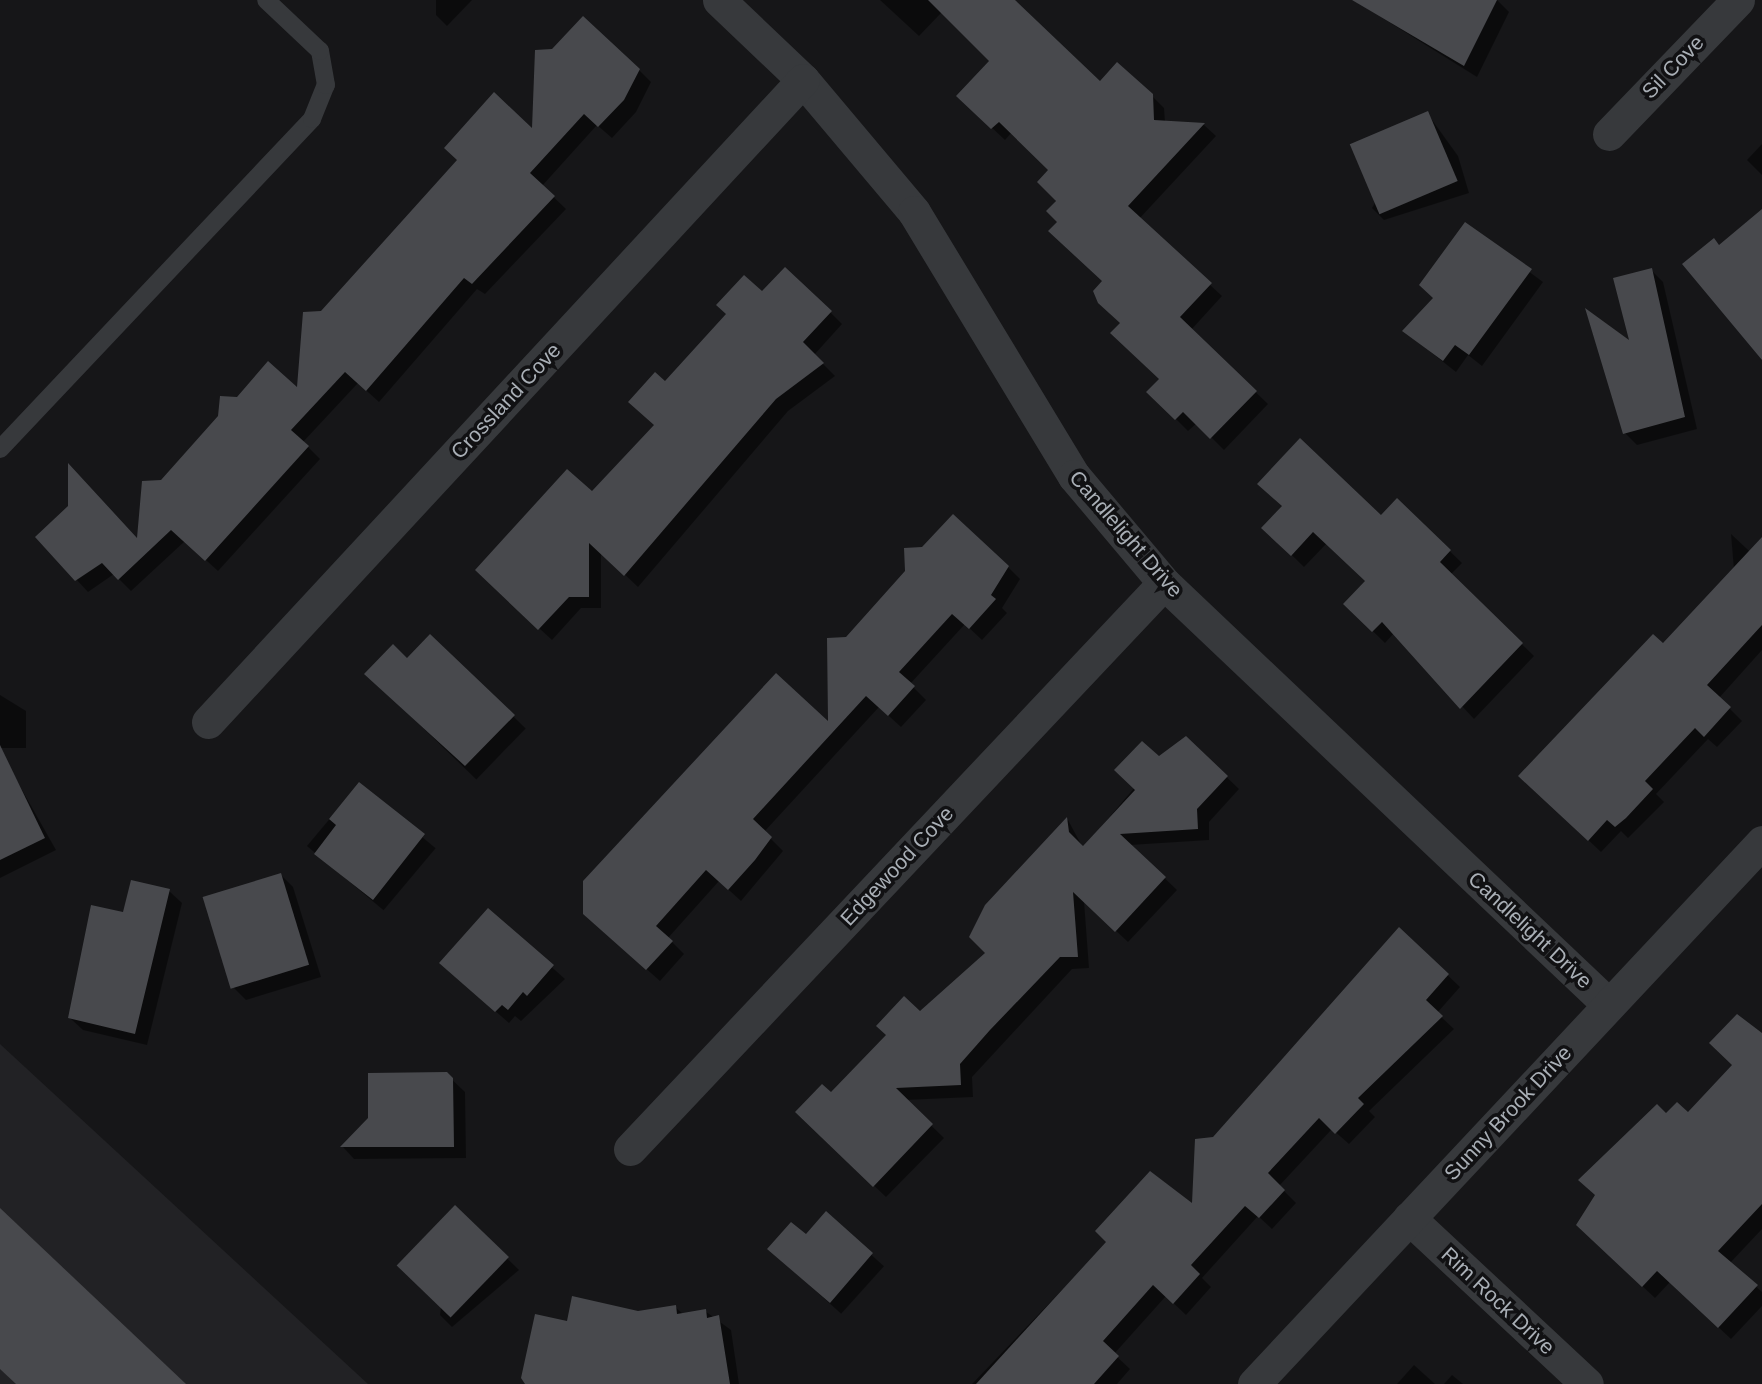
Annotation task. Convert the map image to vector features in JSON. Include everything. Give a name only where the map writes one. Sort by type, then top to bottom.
[{"type":"street","name":"Candlelight Drive","points":[[719,0],[803,80],[914,212],[1073,476],[1164,583],[1609,1004]]},
{"type":"street","name":"Sil Cove","points":[[1609,134],[1738,0]]},
{"type":"street","name":"Crossland Cove","points":[[208,722],[803,80]]},
{"type":"street","name":"Edgewood Cove","points":[[630,1149],[1164,583]]},
{"type":"street","name":"Sunny Brook Drive","points":[[1254,1384],[1762,842]]},
{"type":"street","name":"Rim Rock Drive","points":[[1409,1218],[1587,1384]]},
{"type":"lane","points":[[0,449],[312,119],[326,85],[320,51],[266,0]]},
{"type":"shaded area","points":[[0,1044],[368,1384],[0,1384]]},
{"type":"building","points":[[928,0],[1015,0],[1100,81],[1117,62],[1153,94],[1154,120],[1205,123],[1128,206],[1212,283],[1180,317],[1257,391],[1210,439],[1183,412],[1175,420],[1146,392],[1159,379],[1110,333],[1120,323],[1098,303],[1093,291],[1102,281],[1048,231],[1057,222],[1046,211],[1056,201],[1037,182],[1048,170],[999,122],[991,129],[956,96],[989,61]]},
{"type":"building","points":[[1352,0],[1497,0],[1464,66]]},
{"type":"building","points":[[583,16],[640,69],[624,100],[598,127],[584,114],[530,173],[555,196],[472,284],[464,278],[366,391],[345,372],[291,430],[309,446],[205,561],[171,530],[118,580],[102,563],[75,581],[35,537],[68,506],[68,463],[137,538],[142,481],[161,480],[218,416],[220,396],[237,397],[268,361],[297,387],[303,312],[321,311],[457,160],[444,148],[494,92],[532,128],[535,50],[552,49]]},
{"type":"building","points":[[1428,111],[1458,181],[1379,214],[1350,144]]},
{"type":"building","points":[[1762,209],[1762,360],[1682,264],[1714,238],[1719,245]]},
{"type":"building","points":[[1465,222],[1532,269],[1469,355],[1455,345],[1443,361],[1402,331],[1433,298],[1419,285]]},
{"type":"building","points":[[785,267],[832,311],[803,342],[824,363],[776,399],[624,576],[589,543],[589,597],[569,597],[538,630],[475,570],[567,469],[592,491],[654,425],[628,402],[655,372],[665,381],[726,314],[716,305],[744,275],[762,291]]},
{"type":"building","points":[[1652,268],[1685,417],[1623,434],[1585,308],[1629,340],[1613,278]]},
{"type":"building","points":[[1300,438],[1381,515],[1397,498],[1451,550],[1440,562],[1523,643],[1460,709],[1382,622],[1372,632],[1343,604],[1365,581],[1313,532],[1291,556],[1261,528],[1282,506],[1257,484]]},
{"type":"building","points":[[953,514],[1009,566],[991,595],[996,599],[969,629],[952,614],[899,672],[915,686],[888,716],[866,696],[753,819],[772,837],[728,890],[706,870],[656,926],[673,941],[646,970],[583,914],[583,881],[776,673],[828,721],[827,638],[846,637],[905,571],[904,548],[922,547]]},
{"type":"building","points":[[1762,537],[1762,625],[1707,685],[1731,707],[1704,737],[1695,728],[1645,781],[1653,789],[1626,818],[1615,827],[1607,820],[1588,841],[1518,776],[1653,634],[1663,643]]},
{"type":"building","points":[[430,634],[515,715],[465,766],[364,674],[393,644],[407,658]]},
{"type":"building","points":[[1186,736],[1228,776],[1197,809],[1198,829],[1120,834],[1166,877],[1115,932],[1073,892],[1078,957],[1060,957],[990,1030],[960,1064],[961,1085],[896,1088],[933,1124],[873,1187],[795,1112],[822,1084],[831,1092],[886,1035],[876,1026],[904,996],[920,1011],[985,953],[969,937],[985,905],[1067,817],[1069,832],[1083,846],[1135,790],[1114,770],[1142,741],[1159,756]]},
{"type":"building","points":[[0,745],[45,838],[0,860]]},
{"type":"building","points":[[359,782],[425,834],[373,900],[314,854],[336,825],[329,819]]},
{"type":"building","points":[[281,873],[309,965],[231,989],[203,897]]},
{"type":"building","points":[[131,880],[170,889],[135,1034],[68,1018],[91,905],[123,912]]},
{"type":"building","points":[[488,908],[554,965],[527,996],[523,992],[508,1010],[502,1005],[495,1012],[439,963]]},
{"type":"building","points":[[1399,927],[1449,974],[1426,1000],[1443,1016],[1358,1098],[1364,1104],[1335,1134],[1319,1118],[1268,1173],[1285,1190],[1259,1218],[1245,1206],[1191,1265],[1200,1274],[1173,1304],[1153,1285],[1103,1341],[1119,1356],[1094,1384],[976,1384],[1106,1242],[1095,1231],[1150,1171],[1192,1203],[1195,1139],[1213,1137]]},
{"type":"building","points":[[1737,1014],[1762,1033],[1762,1204],[1718,1251],[1758,1285],[1718,1328],[1657,1271],[1642,1287],[1576,1225],[1595,1195],[1578,1180],[1657,1104],[1666,1113],[1677,1102],[1688,1112],[1732,1065],[1709,1043]]},
{"type":"building","points":[[447,1072],[453,1078],[454,1147],[340,1147],[368,1118],[368,1073]]},
{"type":"building","points":[[455,1205],[509,1257],[451,1318],[397,1265]]},
{"type":"building","points":[[0,1208],[186,1384],[16,1384],[0,1369]]},
{"type":"building","points":[[826,1211],[873,1253],[830,1303],[767,1249],[791,1222],[806,1234]]},
{"type":"building","points":[[572,1296],[638,1311],[676,1305],[677,1314],[706,1309],[707,1318],[719,1315],[730,1384],[525,1384],[521,1378],[535,1314],[567,1321]]}]
